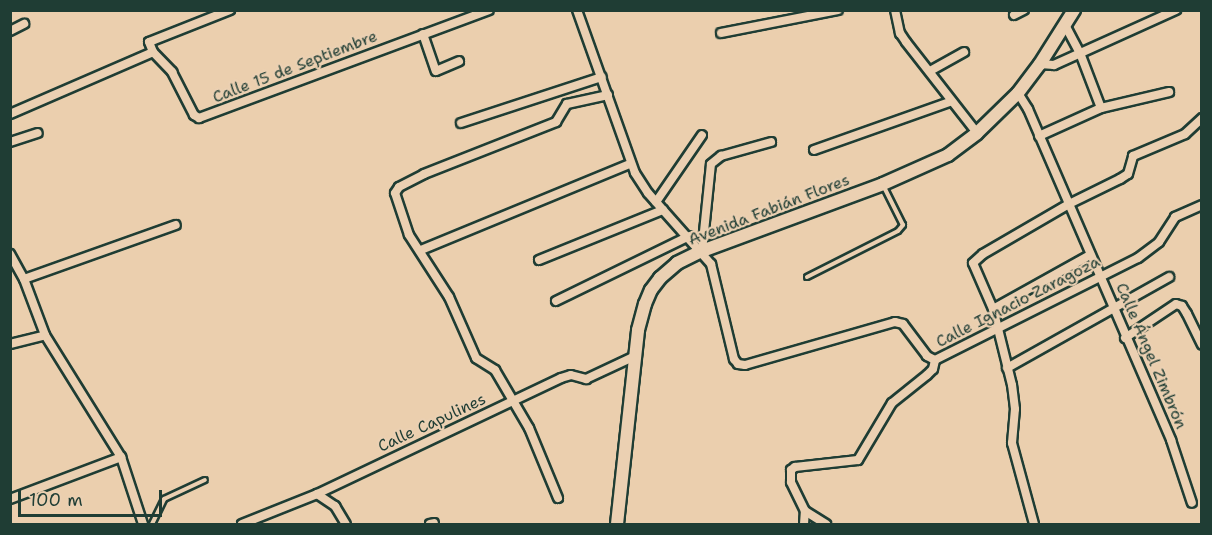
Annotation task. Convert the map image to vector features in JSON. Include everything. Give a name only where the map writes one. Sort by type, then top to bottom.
[{"type":"main road","name":"Avenida Fabián Flores","points":[[617,525],[638,330],[651,290],[677,263],[702,251],[883,184],[948,155],[976,133],[1018,93],[1040,64],[1069,15]]},
{"type":"street","name":"Calle 15 de Septiembre","points":[[230,10],[149,42],[153,52],[172,72],[194,115],[203,118],[489,10]]},
{"type":"street","points":[[577,10],[602,77],[630,164],[656,202],[689,236],[711,264],[734,359],[738,364],[745,365],[895,322],[903,324],[927,356],[935,360]]},
{"type":"street","points":[[721,33],[838,10]]},
{"type":"street","points":[[895,10],[900,33],[976,133]]},
{"type":"street","points":[[1014,15],[1024,10]]},
{"type":"street","points":[[1040,64],[1054,65],[1176,10]]},
{"type":"street","points":[[1069,15],[1080,53],[1101,108]]},
{"type":"street","points":[[10,31],[24,24]]},
{"type":"street","points":[[423,34],[436,71],[459,61]]},
{"type":"street","points":[[10,114],[153,52]]},
{"type":"street","points":[[930,71],[964,52]]},
{"type":"street","points":[[461,123],[602,77]]},
{"type":"street","points":[[1040,136],[1101,108],[1169,92]]},
{"type":"street","name":"Calle Ángel Zimbrón","points":[[1018,93],[1040,136],[1125,338],[1171,440],[1192,503]]},
{"type":"street","points":[[558,498],[529,428],[495,370],[476,358],[449,297],[410,235],[395,193],[399,187],[556,122],[567,104],[608,95]]},
{"type":"street","points":[[814,150],[952,101]]},
{"type":"street","points":[[1034,525],[1012,443],[1015,409],[1008,368],[993,309],[973,263],[983,254],[1069,204],[1128,174],[1133,156],[1185,134],[1202,118]]},
{"type":"street","points":[[10,142],[38,133]]},
{"type":"street","points":[[656,202],[702,135]]},
{"type":"street","points":[[702,251],[711,164],[721,156],[771,142]]},
{"type":"street","points":[[421,250],[630,164]]},
{"type":"street","name":"Calle Ignacio Zaragoza","points":[[804,525],[805,511],[791,482],[791,470],[795,467],[858,460],[892,403],[933,369],[935,360],[999,330],[1152,249],[1175,217],[1202,205]]},
{"type":"street","points":[[539,260],[663,210]]},
{"type":"street","points":[[24,279],[176,225]]},
{"type":"street","points":[[556,301],[689,236]]},
{"type":"street","points":[[10,254],[24,279],[45,335],[121,457],[143,525]]},
{"type":"street","points":[[993,309],[1090,255]]},
{"type":"street","points":[[1008,368],[1169,277]]},
{"type":"street","points":[[1125,338],[1176,304],[1182,306],[1202,345]]},
{"type":"street","points":[[10,344],[45,335]]},
{"type":"street","name":"Calle Capulines","points":[[242,525],[317,494],[561,378],[571,375],[586,379],[635,356]]},
{"type":"street","points":[[10,499],[121,457]]},
{"type":"street","points":[[317,494],[335,506],[346,525]]},
{"type":"street","points":[[805,511],[826,525]]},
{"type":"lane","points":[[807,277],[898,231],[903,225],[883,184]]},
{"type":"lane","points":[[152,525],[164,499],[205,480]]}]
